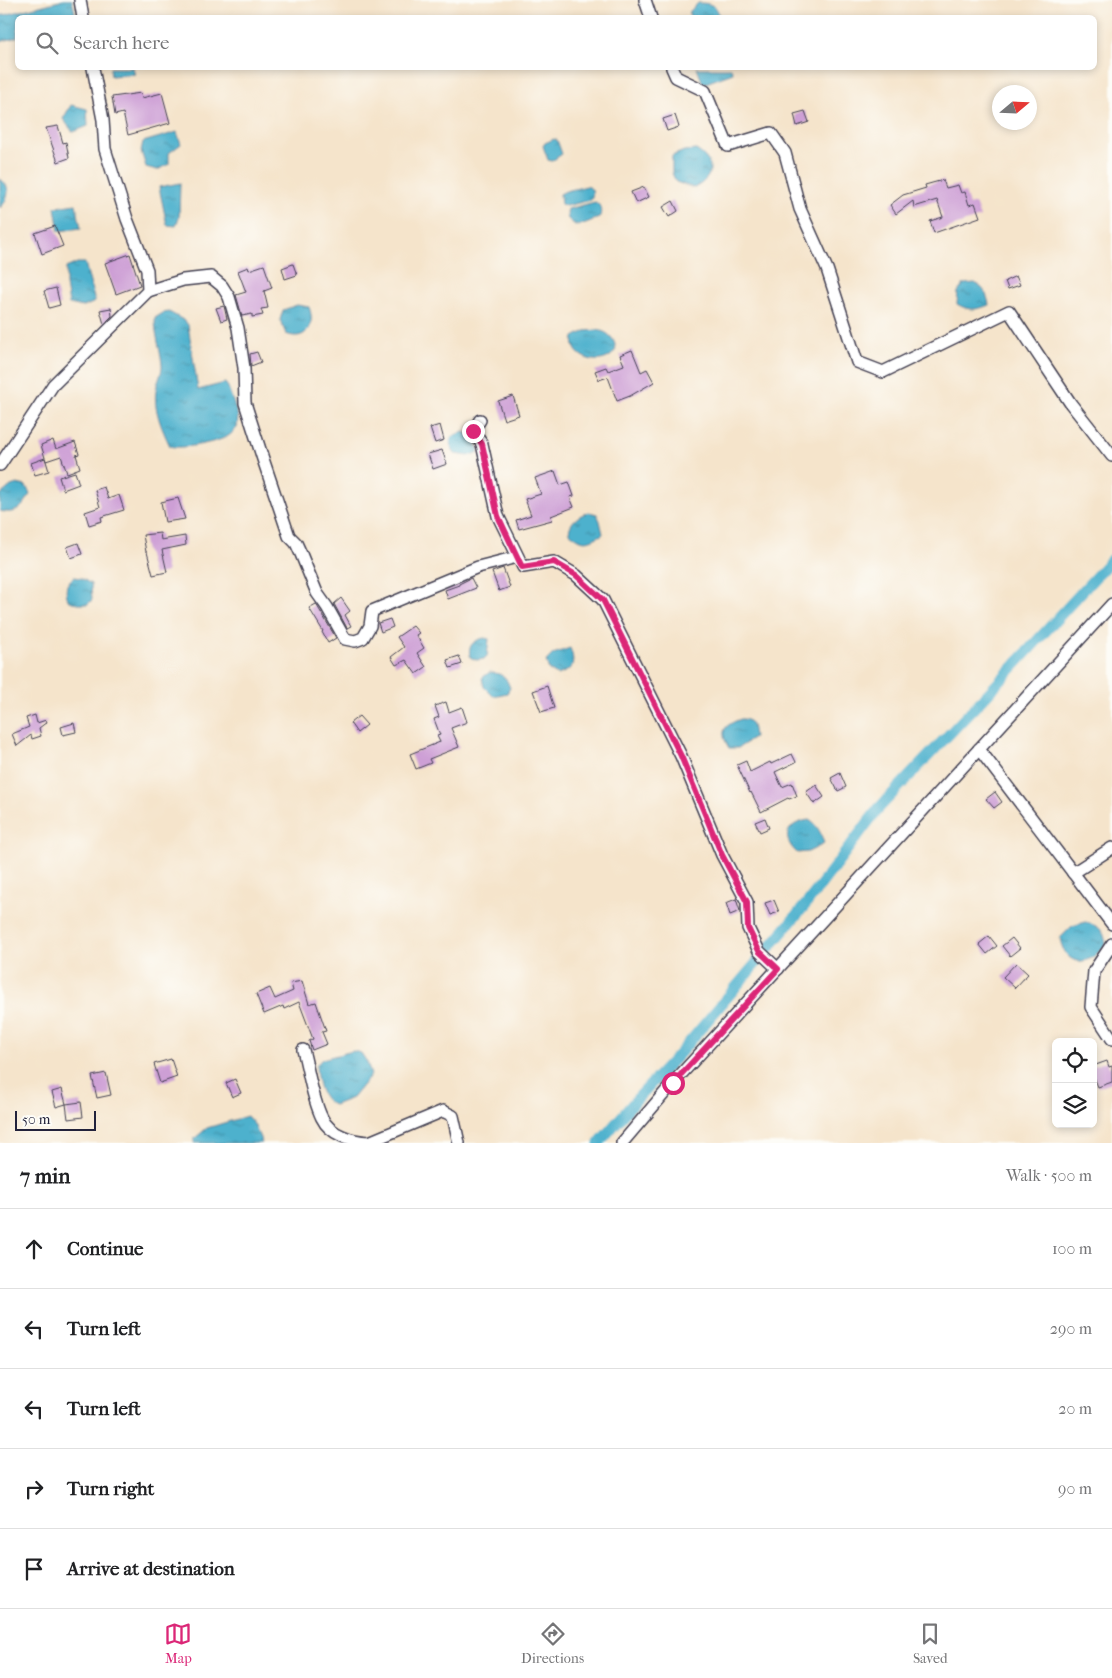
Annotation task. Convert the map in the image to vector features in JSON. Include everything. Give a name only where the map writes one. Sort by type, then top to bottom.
[{"type":"street","points":[[80,0],[82,15]]},
{"type":"street","points":[[645,0],[650,15]]},
{"type":"street","points":[[93,70],[103,120],[105,149],[147,270],[148,291]]},
{"type":"street","points":[[673,70],[676,77],[705,91],[728,146],[771,133],[785,153],[800,208],[827,269],[857,362],[883,372],[1009,311],[1071,404],[1112,456]]},
{"type":"street","points":[[0,465],[53,385],[148,291],[183,280],[211,278],[227,292],[238,328],[244,368],[246,403],[289,536],[296,543],[317,593],[345,639],[355,641],[363,638],[370,626],[372,611],[478,567],[517,556]]},
{"type":"street","points":[[480,420],[473,431],[482,444],[498,516],[522,567],[554,562],[576,575],[603,600],[681,756],[722,855],[747,902],[748,928],[759,951],[776,967]]},
{"type":"street","points":[[622,1143],[776,967],[979,750],[1112,604]]},
{"type":"street","points":[[979,750],[1112,924]]},
{"type":"street","points":[[1073,873],[1112,848]]},
{"type":"street","points":[[1112,944],[1094,971],[1091,1007],[1112,1039]]},
{"type":"street","points":[[303,1050],[322,1120],[336,1133],[356,1142],[369,1142],[443,1111],[453,1116],[459,1143]]},
{"type":"water","points":[[64,0],[72,0],[76,15],[15,15],[15,38],[0,42],[0,16]]},
{"type":"water","points":[[698,3],[706,4],[715,7],[719,15],[689,15],[690,11]]},
{"type":"water","points":[[110,70],[134,70],[135,74],[111,76]]},
{"type":"water","points":[[698,70],[732,70],[733,73],[703,84]]},
{"type":"water","points":[[71,105],[87,109],[88,126],[73,132],[63,119]]},
{"type":"water","points":[[177,132],[181,144],[169,153],[169,164],[157,170],[146,167],[141,151],[143,142]]},
{"type":"water","points":[[554,139],[557,140],[562,154],[552,161],[548,160],[543,146]]},
{"type":"water","points":[[696,150],[707,160],[710,170],[706,180],[694,188],[676,182],[672,173],[672,156],[684,151]]},
{"type":"water","points":[[0,179],[8,189],[8,193],[0,208]]},
{"type":"water","points":[[180,183],[179,218],[176,226],[167,225],[159,187]]},
{"type":"water","points":[[587,186],[591,188],[591,200],[566,206],[561,204],[560,194]]},
{"type":"water","points":[[595,202],[601,209],[599,218],[580,225],[575,225],[568,219],[568,209]]},
{"type":"water","points":[[76,204],[81,228],[59,231],[55,207]]},
{"type":"water","points":[[77,263],[85,263],[95,302],[83,307],[69,304],[66,285],[66,268]]},
{"type":"water","points":[[975,283],[985,292],[989,305],[973,309],[957,304],[958,292],[964,284]]},
{"type":"water","points":[[297,305],[309,307],[311,320],[308,330],[304,334],[293,336],[286,334],[280,320],[283,310]]},
{"type":"water","points":[[169,312],[185,321],[188,325],[198,390],[225,383],[228,387],[238,416],[237,428],[229,435],[217,441],[200,445],[175,447],[170,446],[164,433],[155,397],[162,367],[155,318]]},
{"type":"water","points":[[597,330],[610,336],[614,341],[616,349],[604,359],[589,359],[577,351],[574,345],[574,337],[585,331]]},
{"type":"water","points":[[464,432],[474,440],[479,452],[469,456],[455,454],[450,442],[452,437]]},
{"type":"water","points":[[17,484],[26,486],[30,494],[22,507],[10,512],[0,511],[0,495],[11,486]]},
{"type":"water","points":[[589,512],[597,514],[603,534],[585,541],[578,539],[569,532],[571,525],[576,519]]},
{"type":"water","points":[[74,577],[81,578],[91,584],[92,600],[88,604],[77,604],[68,600],[66,587]]},
{"type":"water","points":[[484,638],[489,639],[487,656],[484,659],[476,660],[470,657],[472,644]]},
{"type":"water","points":[[570,648],[573,658],[572,666],[567,671],[557,675],[549,670],[546,661],[553,654]]},
{"type":"water","points":[[490,672],[505,678],[510,688],[507,693],[493,696],[484,687],[482,678]]},
{"type":"water","points":[[741,719],[750,722],[754,738],[738,748],[729,748],[724,737],[725,729]]},
{"type":"water","points":[[809,820],[819,830],[824,844],[808,852],[797,853],[789,842],[788,832],[795,824]]},
{"type":"water","points":[[1086,922],[1100,929],[1106,943],[1093,957],[1086,960],[1073,960],[1067,955],[1060,938],[1072,926]]},
{"type":"water","points":[[353,1051],[361,1053],[367,1062],[371,1075],[352,1098],[334,1105],[322,1094],[318,1083],[316,1065],[322,1059]]},
{"type":"water","points":[[247,1116],[254,1124],[262,1143],[194,1143],[194,1139],[207,1128]]},
{"type":"building","points":[[141,93],[142,98],[162,93],[170,123],[128,135],[123,113],[115,115],[112,97]]},
{"type":"building","points":[[805,111],[809,122],[797,126],[794,114]]},
{"type":"building","points":[[675,115],[679,127],[667,131],[663,119]]},
{"type":"building","points":[[58,126],[63,143],[66,142],[69,158],[58,162],[46,128]]},
{"type":"building","points":[[943,180],[946,188],[958,185],[961,193],[965,192],[969,205],[975,203],[980,217],[934,233],[930,221],[943,217],[937,200],[914,207],[913,201],[896,214],[890,205],[903,195],[926,188],[925,185]]},
{"type":"building","points":[[644,187],[649,197],[636,203],[631,192]]},
{"type":"building","points":[[673,201],[678,211],[669,217],[663,207]]},
{"type":"building","points":[[55,226],[63,246],[42,254],[35,233]]},
{"type":"building","points":[[130,254],[140,285],[116,294],[105,263]]},
{"type":"building","points":[[293,264],[297,275],[285,279],[282,268]]},
{"type":"building","points":[[264,265],[272,288],[264,291],[268,308],[261,309],[263,315],[252,317],[252,314],[242,316],[236,295],[246,292],[238,271],[248,267],[249,270]]},
{"type":"building","points":[[1016,276],[1020,285],[1008,289],[1005,281]]},
{"type":"building","points":[[56,288],[60,305],[49,308],[44,291]]},
{"type":"building","points":[[224,306],[227,319],[221,321],[216,308]]},
{"type":"building","points":[[111,308],[112,316],[104,324],[100,310]]},
{"type":"building","points":[[632,350],[641,372],[647,369],[654,382],[617,401],[608,377],[599,380],[595,371],[606,367],[608,371],[624,365],[620,355]]},
{"type":"building","points":[[257,352],[261,362],[251,366],[250,354]]},
{"type":"building","points":[[513,396],[519,415],[504,420],[498,401]]},
{"type":"building","points":[[440,425],[444,440],[435,443],[430,428]]},
{"type":"building","points":[[53,440],[56,449],[75,442],[79,454],[76,455],[80,468],[67,473],[61,456],[46,461],[41,445]]},
{"type":"building","points":[[442,450],[447,464],[433,469],[428,454]]},
{"type":"building","points":[[45,458],[49,471],[35,475],[31,463]]},
{"type":"building","points":[[555,471],[560,485],[569,482],[574,496],[570,497],[574,507],[551,516],[552,520],[519,529],[516,520],[531,515],[525,499],[541,494],[535,478]]},
{"type":"building","points":[[75,472],[79,484],[63,490],[59,477]]},
{"type":"building","points":[[104,487],[108,499],[119,495],[124,510],[101,517],[102,521],[89,525],[85,512],[100,507],[95,490]]},
{"type":"building","points":[[178,498],[185,519],[165,522],[161,502]]},
{"type":"building","points":[[160,533],[161,540],[185,536],[186,545],[162,550],[167,572],[153,575],[143,535]]},
{"type":"building","points":[[78,543],[82,554],[71,558],[67,547]]},
{"type":"building","points":[[503,568],[510,587],[499,591],[492,572]]},
{"type":"building","points":[[471,578],[476,588],[448,599],[445,590]]},
{"type":"building","points":[[341,598],[350,611],[345,615],[351,626],[347,628],[334,604]]},
{"type":"building","points":[[316,604],[336,638],[328,643],[309,608]]},
{"type":"building","points":[[390,619],[393,627],[381,632],[378,623]]},
{"type":"building","points":[[413,626],[419,633],[416,635],[424,648],[417,653],[426,667],[416,674],[406,660],[396,665],[391,657],[404,647],[397,637]]},
{"type":"building","points":[[459,656],[462,664],[450,668],[447,660]]},
{"type":"building","points":[[547,686],[554,708],[541,712],[533,691]]},
{"type":"building","points":[[446,702],[449,712],[462,707],[467,722],[451,728],[459,747],[429,759],[431,763],[416,769],[410,754],[440,742],[437,736],[440,735],[434,719],[439,717],[435,706]]},
{"type":"building","points":[[35,715],[37,723],[46,720],[47,722],[39,728],[41,736],[32,739],[31,735],[17,746],[12,734],[29,727],[26,718]]},
{"type":"building","points":[[359,716],[367,725],[357,733],[350,723]]},
{"type":"building","points":[[74,723],[76,732],[63,735],[61,727]]},
{"type":"building","points":[[792,754],[796,762],[775,772],[782,787],[792,783],[797,796],[788,798],[761,812],[737,765],[746,761],[750,772]]},
{"type":"building","points":[[840,773],[846,787],[838,791],[831,778]]},
{"type":"building","points":[[816,785],[824,797],[814,804],[806,792]]},
{"type":"building","points":[[995,792],[1002,802],[994,808],[986,799]]},
{"type":"building","points":[[765,818],[769,828],[760,832],[755,822]]},
{"type":"building","points":[[736,899],[740,911],[730,915],[726,903]]},
{"type":"building","points":[[774,900],[779,912],[770,915],[765,903]]},
{"type":"building","points":[[989,936],[997,946],[987,954],[979,944]]},
{"type":"building","points":[[1012,938],[1020,948],[1010,956],[1002,946]]},
{"type":"building","points":[[1016,963],[1028,974],[1015,988],[1003,977]]},
{"type":"building","points":[[302,981],[309,1004],[316,1002],[326,1031],[322,1032],[327,1044],[312,1050],[309,1041],[313,1039],[299,1002],[284,1009],[283,1006],[264,1014],[256,994],[270,988],[275,999],[293,991],[291,983]]},
{"type":"building","points":[[171,1059],[177,1077],[160,1083],[154,1064]]},
{"type":"building","points":[[1107,1061],[1109,1067],[1112,1066],[1112,1082],[1098,1087],[1097,1065]]},
{"type":"building","points":[[106,1073],[111,1095],[97,1098],[92,1076]]},
{"type":"building","points":[[235,1079],[241,1093],[232,1097],[226,1083]]},
{"type":"building","points":[[62,1089],[66,1104],[56,1107],[52,1092]]},
{"type":"building","points":[[81,1102],[83,1117],[68,1119],[66,1104]]},
{"type":"waterway","points":[[599,1143],[681,1052],[807,903],[878,809],[1013,667],[1112,559]]},
{"type":"route","points":[[473,431],[482,444],[498,516],[522,567],[554,562],[576,575],[603,600],[681,756],[722,855],[747,902],[748,928],[759,951],[778,969],[673,1083]]}]
